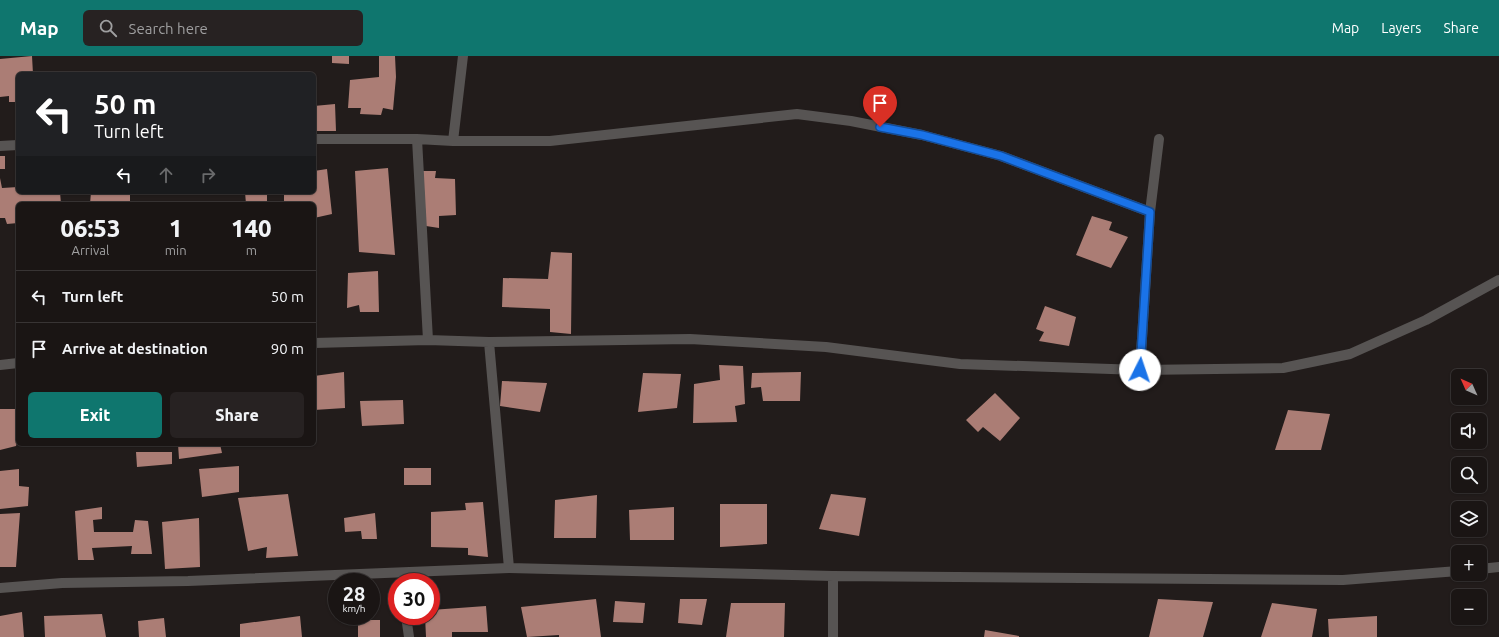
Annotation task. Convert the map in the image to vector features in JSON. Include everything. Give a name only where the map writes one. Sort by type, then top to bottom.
[{"type":"street","points":[[454,141],[463,56]]},
{"type":"street","points":[[316,140],[417,139],[454,141],[550,141],[797,114],[851,121],[922,135],[1001,156],[1150,212]]},
{"type":"street","points":[[417,139],[428,340]]},
{"type":"street","points":[[1140,370],[1150,212],[1159,139]]},
{"type":"street","points":[[0,146],[16,145]]},
{"type":"street","points":[[316,343],[428,340],[489,342],[690,339],[826,347],[960,364],[1140,370],[1283,368],[1350,354],[1426,320],[1499,280]]},
{"type":"street","points":[[489,342],[509,568]]},
{"type":"street","points":[[0,364],[16,363]]},
{"type":"street","points":[[1487,568],[1499,567]]},
{"type":"street","points":[[440,574],[509,568],[833,576],[1343,580],[1451,572]]},
{"type":"street","points":[[833,576],[833,637]]},
{"type":"street","points":[[0,588],[62,583],[388,577]]},
{"type":"street","points":[[407,625],[409,637]]},
{"type":"building","points":[[32,56],[33,72],[16,72],[16,102],[9,102],[9,96],[0,97],[0,59]]},
{"type":"building","points":[[332,56],[349,56],[349,64],[332,63]]},
{"type":"building","points":[[379,56],[395,56],[396,77],[393,110],[383,108],[381,115],[360,114],[361,108],[348,108],[350,80],[379,77]]},
{"type":"building","points":[[335,104],[336,131],[316,131],[316,106]]},
{"type":"building","points":[[0,156],[5,156],[5,169],[0,169]]},
{"type":"building","points":[[388,168],[395,255],[359,252],[355,171]]},
{"type":"building","points":[[327,169],[332,214],[316,218],[316,202],[284,202],[284,194],[316,194],[316,171]]},
{"type":"building","points":[[423,171],[436,171],[435,178],[455,179],[456,215],[439,216],[439,228],[426,226]]},
{"type":"building","points":[[0,178],[2,188],[16,187],[16,194],[60,194],[61,202],[16,202],[16,223],[7,224],[5,218],[0,218]]},
{"type":"building","points":[[91,194],[130,194],[130,202],[90,202]]},
{"type":"building","points":[[245,194],[267,194],[267,202],[246,202]]},
{"type":"building","points":[[1092,216],[1112,222],[1109,230],[1128,237],[1111,268],[1076,255]]},
{"type":"building","points":[[551,252],[572,253],[571,334],[550,332],[550,309],[502,307],[503,278],[548,279]]},
{"type":"building","points":[[378,271],[379,312],[360,312],[359,305],[347,308],[348,273]]},
{"type":"building","points":[[1045,306],[1076,317],[1069,346],[1039,341],[1044,332],[1036,329]]},
{"type":"building","points":[[719,365],[743,366],[745,404],[735,406],[737,422],[693,423],[694,384],[720,380]]},
{"type":"building","points":[[344,372],[345,408],[316,410],[316,376]]},
{"type":"building","points":[[801,372],[800,401],[763,401],[761,387],[751,388],[752,373]]},
{"type":"building","points":[[643,373],[681,374],[677,408],[638,412]]},
{"type":"building","points":[[502,381],[547,383],[540,412],[500,406]]},
{"type":"building","points":[[995,393],[1020,418],[1000,441],[983,427],[978,432],[966,420]]},
{"type":"building","points":[[403,400],[404,424],[362,426],[360,401]]},
{"type":"building","points":[[0,409],[16,409],[16,446],[0,450]]},
{"type":"building","points":[[1288,410],[1330,414],[1321,450],[1275,450]]},
{"type":"building","points":[[178,446],[220,446],[222,453],[179,459]]},
{"type":"building","points":[[136,452],[172,452],[172,464],[137,467]]},
{"type":"building","points":[[239,466],[239,492],[202,497],[199,469]]},
{"type":"building","points":[[404,468],[431,468],[431,485],[404,485]]},
{"type":"building","points":[[19,469],[19,486],[29,487],[28,506],[0,509],[0,471]]},
{"type":"building","points":[[288,494],[298,556],[266,558],[267,547],[248,551],[238,498]]},
{"type":"building","points":[[831,494],[866,498],[859,536],[819,529]]},
{"type":"building","points":[[597,495],[596,538],[554,538],[555,500]]},
{"type":"building","points":[[483,502],[488,557],[468,555],[468,548],[431,547],[431,512],[466,510],[465,503]]},
{"type":"building","points":[[720,504],[767,504],[767,544],[720,547]]},
{"type":"building","points":[[102,507],[102,519],[93,520],[94,532],[133,532],[135,520],[148,521],[152,554],[131,554],[132,546],[92,548],[94,560],[78,560],[75,511]]},
{"type":"building","points":[[674,507],[674,540],[630,540],[629,510]]},
{"type":"building","points":[[20,513],[16,567],[0,567],[0,514]]},
{"type":"building","points":[[375,513],[377,539],[362,539],[361,531],[345,532],[344,518]]},
{"type":"building","points":[[199,518],[200,567],[165,569],[162,522]]},
{"type":"building","points":[[596,599],[601,637],[559,637],[559,635],[527,637],[521,607]]},
{"type":"building","points":[[680,599],[707,599],[702,625],[678,623]]},
{"type":"building","points":[[1158,599],[1213,602],[1203,637],[1149,637]]},
{"type":"building","points":[[615,601],[645,603],[643,623],[613,622]]},
{"type":"building","points":[[731,603],[785,603],[784,637],[726,637]]},
{"type":"building","points":[[1272,603],[1317,609],[1312,637],[1261,637]]},
{"type":"building","points":[[486,606],[488,632],[452,632],[452,637],[426,637],[425,625],[440,625],[440,609]]},
{"type":"building","points":[[22,612],[24,637],[0,637],[0,616]]},
{"type":"building","points":[[102,614],[106,637],[45,637],[44,616]]},
{"type":"building","points":[[300,616],[302,637],[240,637],[240,624]]},
{"type":"building","points":[[1377,616],[1377,637],[1329,637],[1328,619]]},
{"type":"building","points":[[164,618],[166,637],[139,637],[138,621]]},
{"type":"building","points":[[358,625],[380,625],[380,637],[358,637]]},
{"type":"building","points":[[985,630],[1019,636],[1019,637],[984,637]]},
{"type":"route","points":[[880,127],[922,135],[1001,156],[1150,212],[1140,370]]}]
